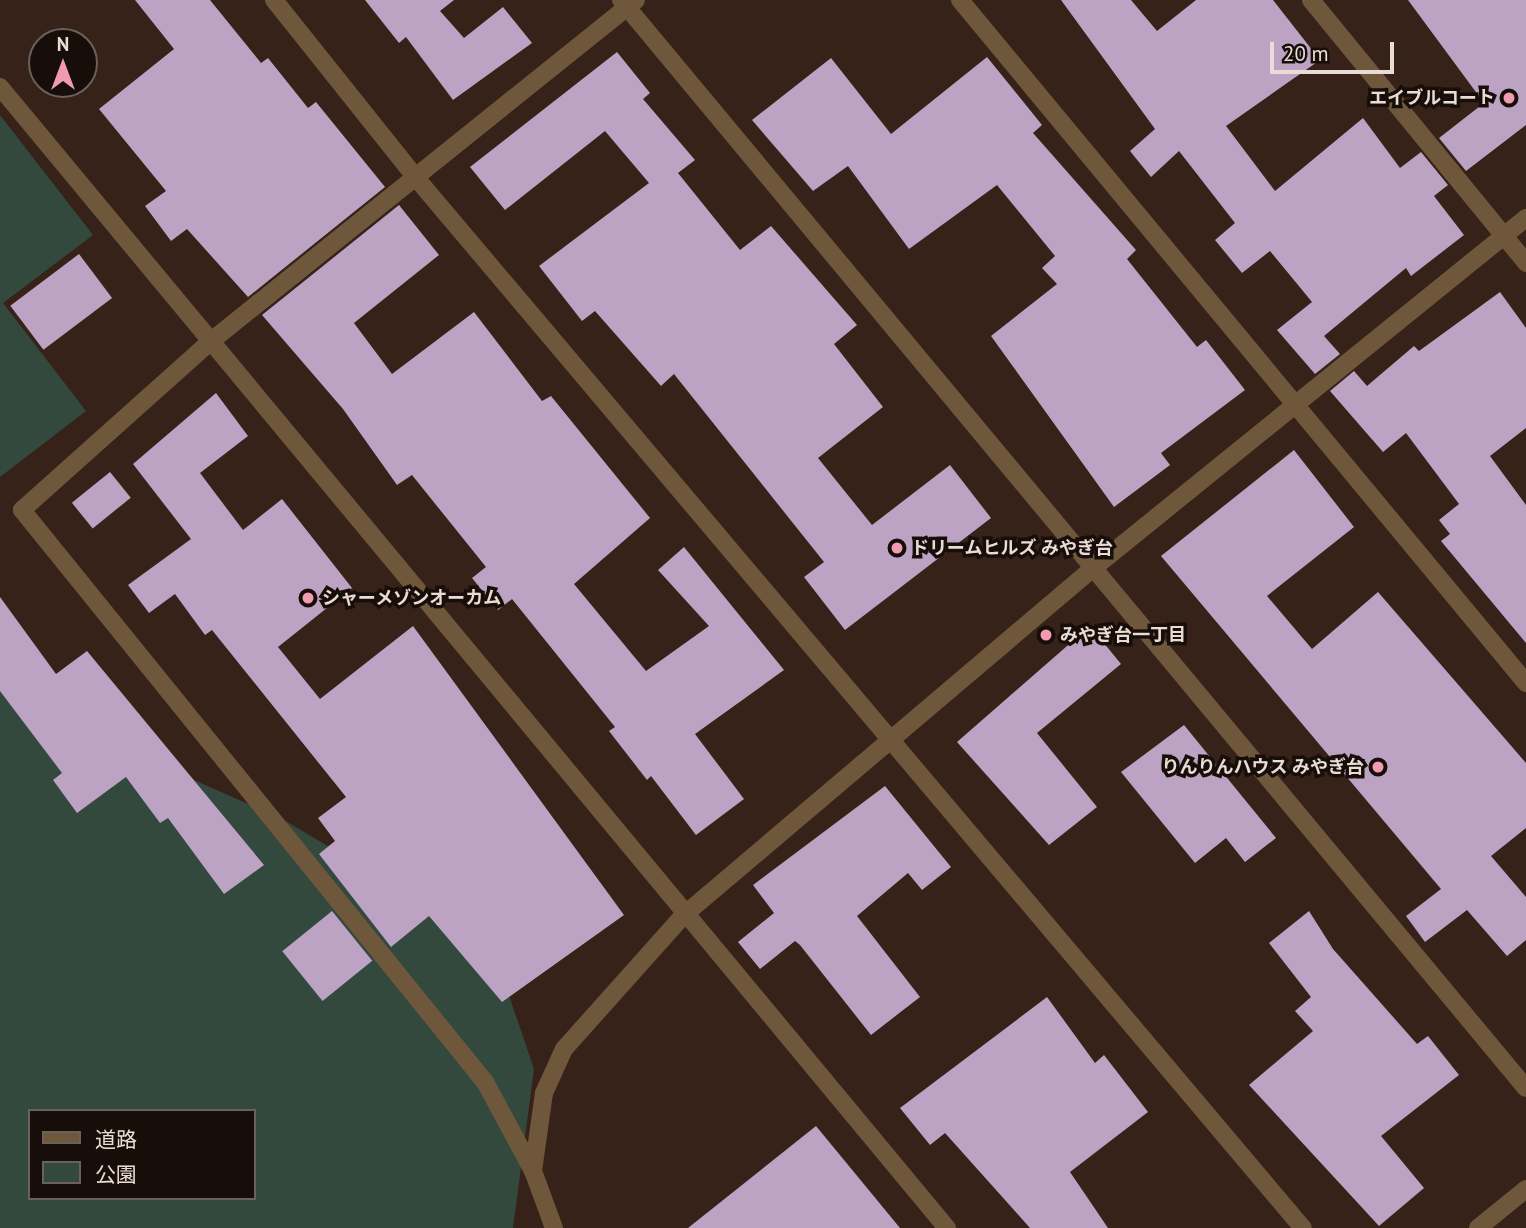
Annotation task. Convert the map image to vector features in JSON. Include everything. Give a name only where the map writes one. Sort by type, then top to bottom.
[{"type":"street","points":[[274,0],[417,179],[888,740],[1303,1228]]},
{"type":"street","points":[[960,0],[1294,408],[1526,683]]},
{"type":"street","points":[[1311,0],[1526,263]]},
{"type":"street","points":[[554,1228],[533,1171],[485,1082],[22,510],[210,342],[417,179],[628,2],[1091,570],[1526,1088]]},
{"type":"street","points":[[0,86],[684,915],[947,1228]]},
{"type":"street","points":[[533,1171],[544,1093],[564,1049],[684,915],[1091,570],[1526,218]]},
{"type":"street","points":[[1478,1228],[1526,1189]]},
{"type":"green space","points":[[0,115],[93,235],[3,303],[86,411],[0,477]]},
{"type":"green space","points":[[0,642],[66,723],[284,820],[447,917],[501,972],[534,1069],[513,1228],[0,1228]]},
{"type":"building","points":[[135,0],[210,0],[261,63],[268,58],[308,108],[316,102],[385,187],[248,297],[187,229],[171,241],[145,206],[166,191],[99,109],[174,49]]},
{"type":"building","points":[[365,0],[454,0],[440,11],[464,38],[503,7],[532,43],[453,100],[406,37],[399,43]]},
{"type":"building","points":[[1061,0],[1131,0],[1157,31],[1196,0],[1273,0],[1320,60],[1226,126],[1275,191],[1363,118],[1400,168],[1421,152],[1448,185],[1434,196],[1464,235],[1411,276],[1406,268],[1324,336],[1340,354],[1315,374],[1277,330],[1312,302],[1270,251],[1242,273],[1215,240],[1235,223],[1179,151],[1151,177],[1130,151],[1155,129]]},
{"type":"building","points":[[1408,0],[1526,0],[1526,125],[1466,171],[1439,138],[1484,103]]},
{"type":"building","points":[[617,52],[650,93],[643,99],[695,160],[678,173],[740,250],[771,226],[857,325],[834,344],[883,407],[818,458],[872,525],[950,465],[991,518],[845,630],[804,577],[824,562],[674,374],[661,386],[595,311],[582,321],[539,266],[649,183],[605,131],[505,210],[470,167]]},
{"type":"building","points":[[987,57],[1042,125],[1033,133],[1136,250],[1127,259],[1197,347],[1206,340],[1245,390],[1161,453],[1170,465],[1114,507],[991,336],[1057,284],[1042,268],[1055,256],[997,185],[909,249],[848,166],[813,191],[752,120],[831,58],[891,134]]},
{"type":"building","points":[[399,205],[439,255],[354,323],[392,374],[474,312],[542,401],[551,396],[650,518],[574,584],[646,671],[709,626],[658,570],[684,547],[784,670],[695,734],[744,799],[696,835],[651,776],[647,780],[609,731],[615,727],[512,599],[498,610],[472,578],[486,567],[412,475],[397,485],[343,409],[262,315]]},
{"type":"building","points":[[79,254],[112,298],[43,350],[10,306]]},
{"type":"building","points":[[1500,292],[1526,328],[1526,428],[1490,456],[1526,505],[1526,643],[1441,541],[1450,534],[1439,520],[1459,504],[1406,433],[1383,452],[1330,391],[1354,371],[1367,386],[1414,346],[1419,351]]},
{"type":"building","points":[[216,393],[248,436],[200,473],[243,530],[282,499],[352,588],[278,647],[320,699],[413,626],[624,915],[502,1002],[429,916],[391,947],[319,854],[335,841],[318,818],[346,797],[212,630],[205,635],[175,594],[149,613],[128,585],[191,539],[133,464]]},
{"type":"building","points":[[1294,450],[1354,527],[1267,596],[1312,649],[1378,592],[1526,763],[1526,828],[1491,856],[1526,897],[1526,940],[1507,956],[1467,910],[1425,942],[1406,916],[1441,889],[1161,556]]},
{"type":"building","points":[[110,472],[131,498],[93,528],[72,503]]},
{"type":"building","points":[[0,597],[56,674],[87,651],[264,865],[224,894],[168,818],[160,823],[126,777],[77,813],[53,780],[62,773],[0,691]]},
{"type":"building","points":[[1090,626],[1121,664],[1037,733],[1097,807],[1049,845],[957,742]]},
{"type":"building","points":[[1184,725],[1276,838],[1245,862],[1226,838],[1195,863],[1121,772]]},
{"type":"building","points":[[885,786],[951,867],[922,890],[908,873],[857,916],[920,997],[871,1035],[795,941],[760,969],[738,942],[774,913],[753,885]]},
{"type":"building","points":[[332,911],[372,961],[323,1001],[282,951]]},
{"type":"building","points":[[1309,911],[1333,949],[1417,1044],[1428,1036],[1459,1075],[1381,1136],[1424,1188],[1379,1226],[1249,1085],[1313,1031],[1295,1011],[1311,997],[1269,943]]},
{"type":"building","points":[[1047,997],[1095,1063],[1104,1055],[1148,1112],[1070,1172],[1108,1228],[1030,1228],[945,1133],[930,1145],[900,1108]]},
{"type":"building","points":[[816,1126],[900,1228],[688,1228]]},
{"type":"place","name":"エイブルコート","points":[[1509,98]]},
{"type":"place","name":"ドリームヒルズ みやぎ台","points":[[897,548]]},
{"type":"place","name":"シャーメゾンオーカム","points":[[308,598]]},
{"type":"place","name":"みやぎ台一丁目","points":[[1046,635]]},
{"type":"place","name":"りんりんハウス みやぎ台","points":[[1378,767]]}]
